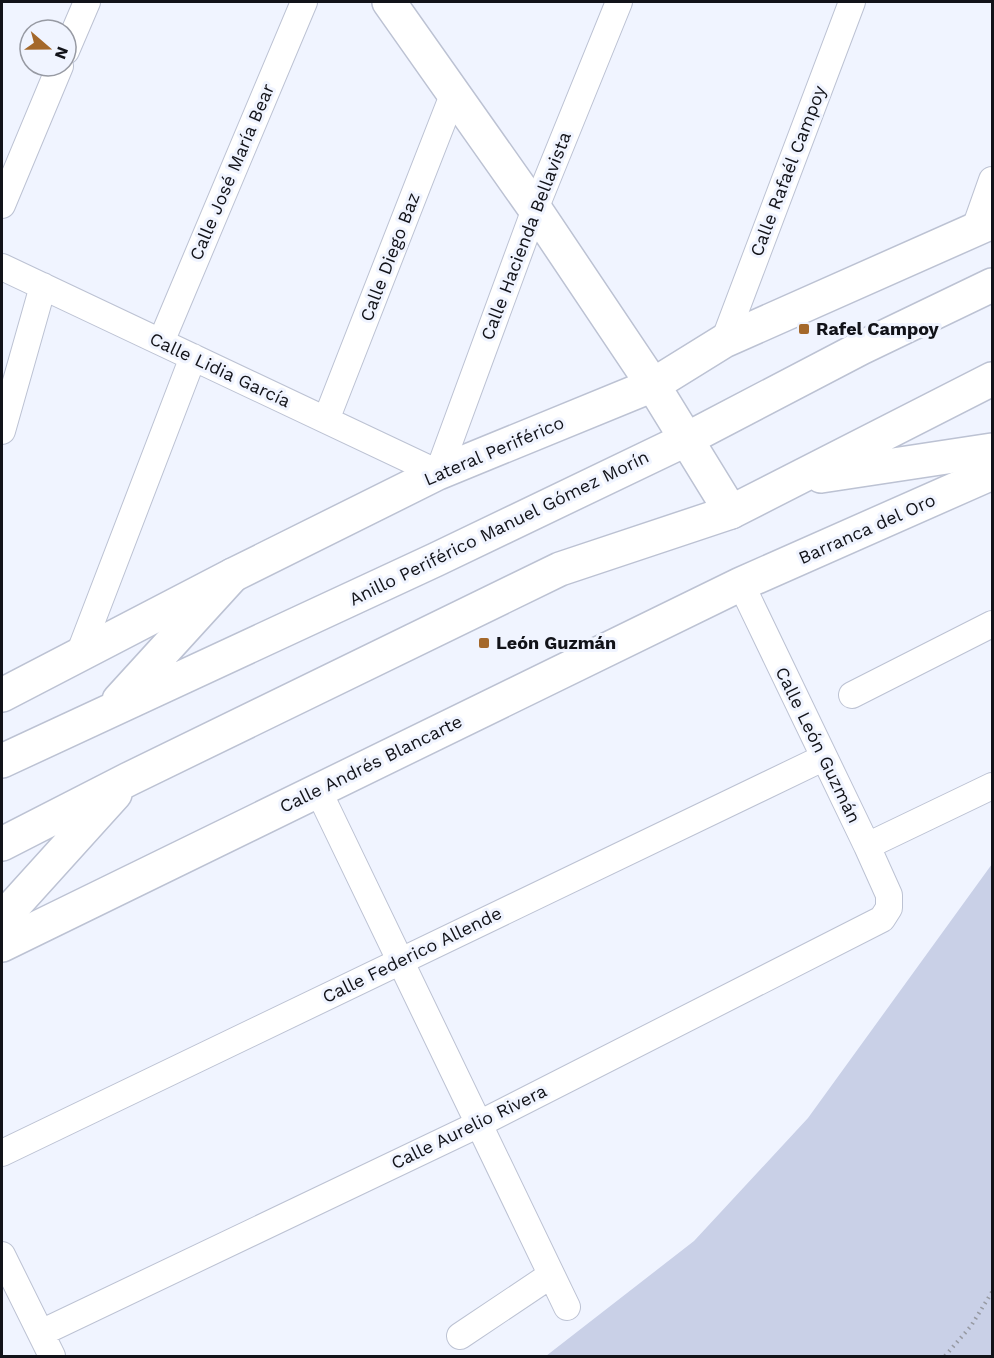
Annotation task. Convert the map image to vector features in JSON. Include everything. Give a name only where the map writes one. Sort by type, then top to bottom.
[{"type":"main road","points":[[389,2],[535,209],[670,411],[685,440],[731,512]]},
{"type":"main road","name":"Lateral Periférico","points":[[2,695],[233,575],[438,473],[653,385],[724,341],[983,226]]},
{"type":"main road","name":"Anillo Periférico Manuel Gómez Morín","points":[[2,761],[435,560],[685,440],[861,348],[993,285]]},
{"type":"main road","points":[[2,844],[129,779],[560,569],[731,512],[993,379]]},
{"type":"main road","points":[[789,481],[993,450]]},
{"type":"main road","name":"Barranca del Oro","points":[[741,584],[993,473]]},
{"type":"main road","points":[[111,710],[233,575]]},
{"type":"main road","name":"Calle Andrés Blancarte","points":[[2,945],[741,584]]},
{"type":"main road","points":[[2,919],[129,779]]},
{"type":"street","points":[[78,23],[87,2]]},
{"type":"street","name":"Calle José María Bear","points":[[161,342],[304,2]]},
{"type":"street","name":"Calle Hacienda Bellavista","points":[[438,473],[535,209],[618,2]]},
{"type":"street","name":"Calle Rafaél Campoy","points":[[724,341],[852,2]]},
{"type":"street","points":[[2,206],[55,78]]},
{"type":"street","name":"Calle Diego Baz","points":[[326,420],[453,95]]},
{"type":"street","points":[[983,226],[993,180]]},
{"type":"street","name":"Calle Lidia García","points":[[2,267],[438,473]]},
{"type":"street","points":[[2,431],[43,286]]},
{"type":"street","points":[[78,657],[193,357]]},
{"type":"street","name":"Calle León Guzmán","points":[[741,584],[867,846],[889,895],[889,908]]},
{"type":"street","points":[[852,694],[993,624]]},
{"type":"street","name":"Calle Federico Allende","points":[[2,1154],[823,758]]},
{"type":"street","points":[[867,846],[993,786]]},
{"type":"street","points":[[318,790],[567,1307]]},
{"type":"street","name":"Calle Aurelio Rivera","points":[[41,1333],[479,1124],[882,919],[889,908]]},
{"type":"street","points":[[2,1255],[52,1356]]},
{"type":"street","points":[[460,1336],[551,1275]]},
{"type":"path","points":[[945,1356],[971,1326],[993,1293]]},
{"type":"shaded area","points":[[992,864],[992,1356],[546,1356],[694,1241],[808,1118]]},
{"type":"place","name":"Rafel Campoy","points":[[804,329]]},
{"type":"place","name":"León Guzmán","points":[[484,643]]}]
